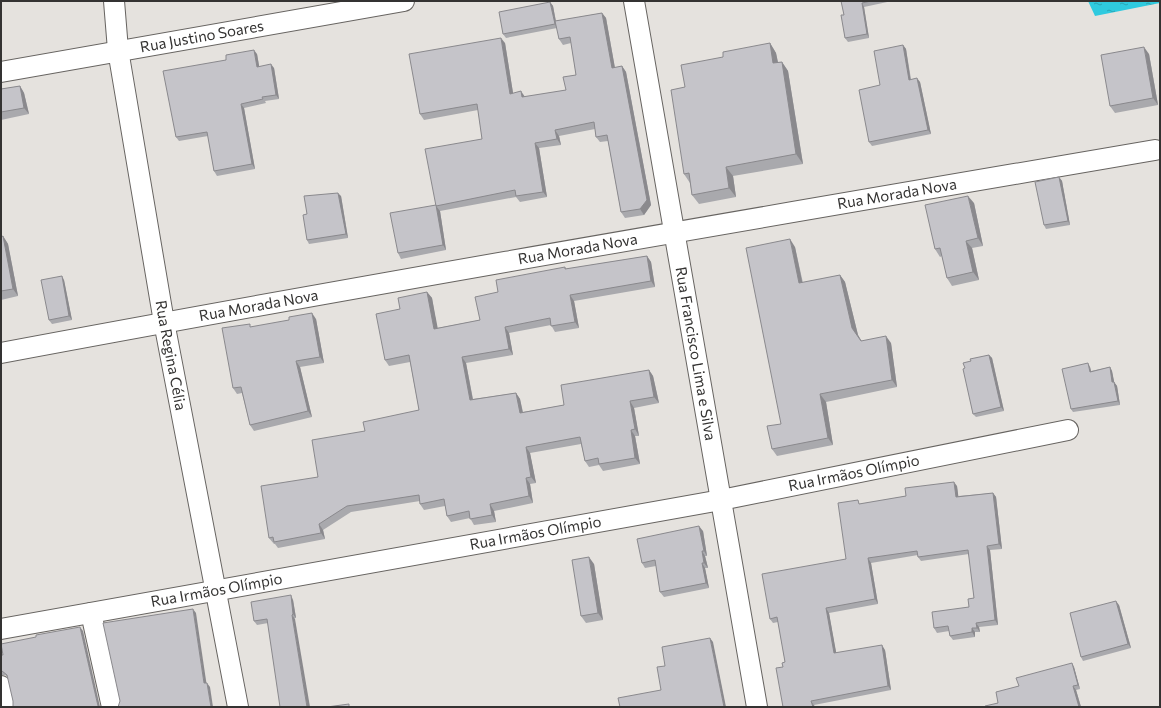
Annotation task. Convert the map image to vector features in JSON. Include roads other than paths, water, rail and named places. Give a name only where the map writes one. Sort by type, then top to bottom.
[{"type":"street","name":"Rua Regina Célia","points":[[114,1],[118,50],[164,322],[238,707]]},
{"type":"street","name":"Rua Justino Soares","points":[[1,72],[118,50],[404,1]]},
{"type":"street","name":"Rua Francisco Lima e Silva","points":[[634,1],[757,707]]},
{"type":"street","name":"Rua Morada Nova","points":[[1,353],[164,322],[675,232],[1155,150]]},
{"type":"street","name":"Rua Irmãos Olímpio","points":[[1,629],[721,500],[1068,430]]},
{"type":"street","points":[[92,613],[112,707]]},
{"type":"street","points":[[1,686],[5,707]]},
{"type":"water","points":[[1088,1],[1160,1],[1160,3],[1095,16]]}]
